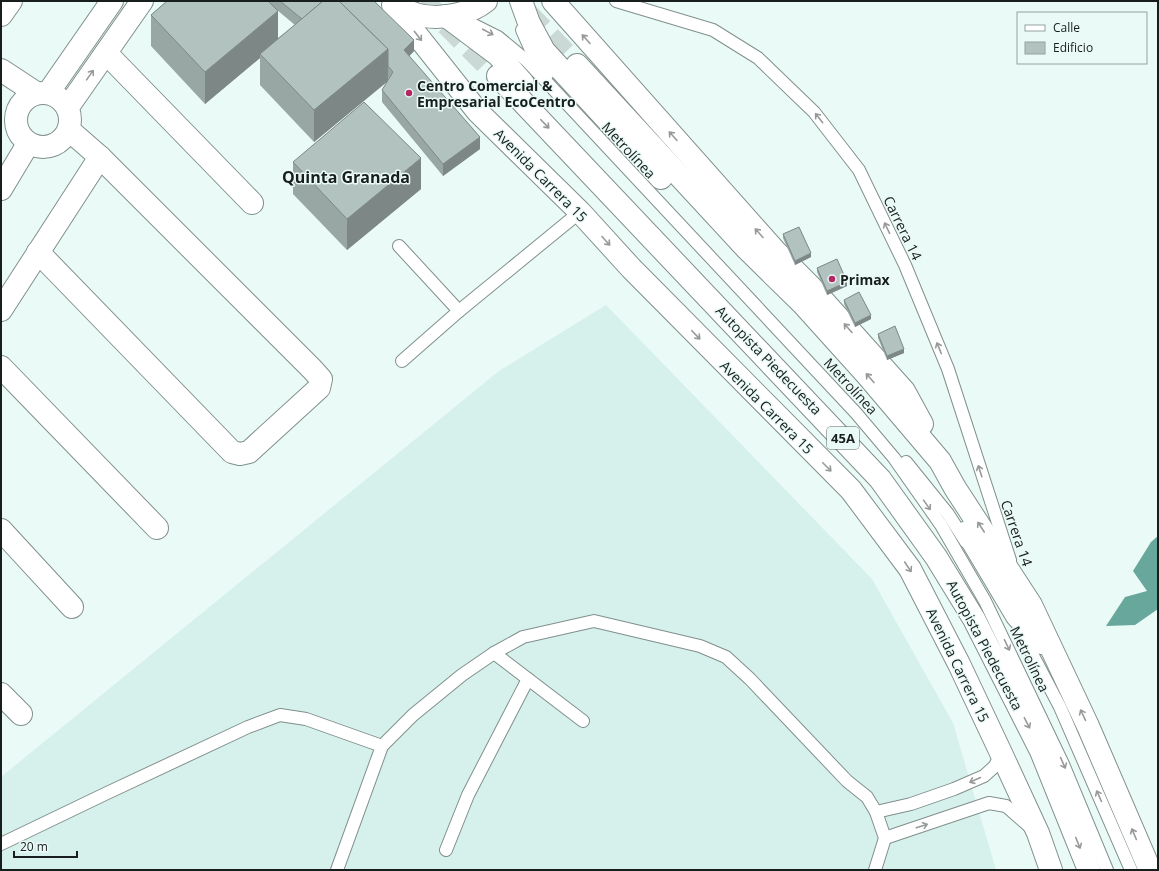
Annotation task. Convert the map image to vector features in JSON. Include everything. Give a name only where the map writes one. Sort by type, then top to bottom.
[{"type":"main road","points":[[1,15],[11,1]]},
{"type":"main road","points":[[1,70],[42,93],[59,98],[68,107],[70,118],[69,130],[62,140],[52,146],[40,148],[28,144],[19,135],[8,118],[17,110],[24,100],[42,93],[112,1]]},
{"type":"main road","points":[[68,107],[142,1]]},
{"type":"main road","points":[[391,3],[423,16],[449,15],[470,11],[486,1]]},
{"type":"main road","points":[[521,1],[529,23],[544,51],[633,148],[911,441],[1017,616],[1060,665]]},
{"type":"main road","points":[[552,1],[776,252],[810,286],[904,391],[921,424],[932,451]]},
{"type":"main road","name":"Avenida Carrera 15","points":[[391,3],[478,112],[580,212],[631,268],[850,490],[910,569],[959,664],[1001,753],[1038,833],[1051,870]]},
{"type":"main road","points":[[449,15],[498,55],[674,243],[811,385],[877,458],[942,541],[987,624],[1008,684]]},
{"type":"main road","points":[[106,53],[252,203]]},
{"type":"main road","points":[[577,65],[747,249],[803,304],[867,374],[932,451],[1031,605],[1088,726],[1150,870]]},
{"type":"main road","name":"Autopista Piedecuesta","points":[[498,76],[880,479],[940,564],[974,619],[1041,751],[1089,870]]},
{"type":"main road","points":[[38,252],[232,452],[240,454],[248,452],[319,388],[321,380],[312,369],[100,157],[69,130]]},
{"type":"main road","points":[[1,188],[28,144]]},
{"type":"main road","points":[[1,310],[100,157]]},
{"type":"main road","points":[[1,367],[157,528]]},
{"type":"main road","points":[[1,530],[72,607]]},
{"type":"main road","points":[[1,694],[21,714]]},
{"type":"lane","name":"Metrolínea","points":[[510,1],[530,48],[545,73],[852,401],[903,458],[948,514],[1008,607],[1060,707],[1131,870]]},
{"type":"lane","name":"Carrera 14","points":[[616,1],[713,30],[758,58],[814,112],[859,170],[905,265],[948,369],[1019,587]]},
{"type":"lane","name":"Metrolínea","points":[[449,15],[498,37],[527,61],[856,413],[894,458],[941,525],[985,601],[1064,764],[1107,870]]},
{"type":"lane","points":[[402,361],[580,212]]},
{"type":"lane","points":[[399,246],[459,312]]},
{"type":"lane","points":[[338,870],[382,746],[413,715],[462,675],[494,653],[523,638],[594,621],[700,646],[726,657],[750,679],[846,781],[867,797],[876,812],[885,838],[875,870]]},
{"type":"lane","points":[[494,653],[583,721]]},
{"type":"lane","points":[[446,850],[468,795],[528,679]]},
{"type":"lane","points":[[1,844],[112,790],[248,727],[280,715],[306,719],[382,746]]},
{"type":"lane","points":[[876,812],[911,804],[954,789],[984,776],[994,766],[1001,753]]},
{"type":"lane","points":[[885,838],[989,803],[1006,806],[1038,833]]},
{"type":"shaded area","points":[[606,305],[872,579],[953,723],[996,870],[1,870],[1,777],[499,371]]},
{"type":"shaded area","points":[[1158,536],[1158,609],[1135,625],[1106,626],[1125,597],[1147,591],[1133,571],[1151,542]]},
{"type":"building","points":[[167,1],[268,1],[278,11],[205,72],[151,15]]},
{"type":"building","points":[[280,1],[323,1],[302,19]]},
{"type":"building","points":[[323,1],[339,1],[388,49],[314,110],[260,54]]},
{"type":"building","points":[[339,1],[374,1],[414,40],[404,50],[480,137],[443,164],[382,90],[393,72],[388,66],[388,49]]},
{"type":"building","points":[[364,102],[421,158],[347,219],[293,162]]},
{"type":"building","name":"Primax","points":[[799,227],[811,253],[795,261],[783,234]]},
{"type":"building","name":"Primax","points":[[837,259],[847,282],[827,291],[817,268]]},
{"type":"building","name":"Primax","points":[[859,292],[871,315],[855,323],[844,300]]},
{"type":"building","points":[[895,326],[904,349],[887,356],[878,334]]},
{"type":"tunnel","points":[[423,1],[498,76]]},
{"type":"tunnel","points":[[527,13],[577,65]]},
{"type":"place","name":"Centro Comercial & Empresarial EcoCentro","points":[[409,93]]},
{"type":"place","name":"Primax","points":[[832,279]]},
{"type":"district","name":"Quinta Granada","points":[[346,177]]}]
